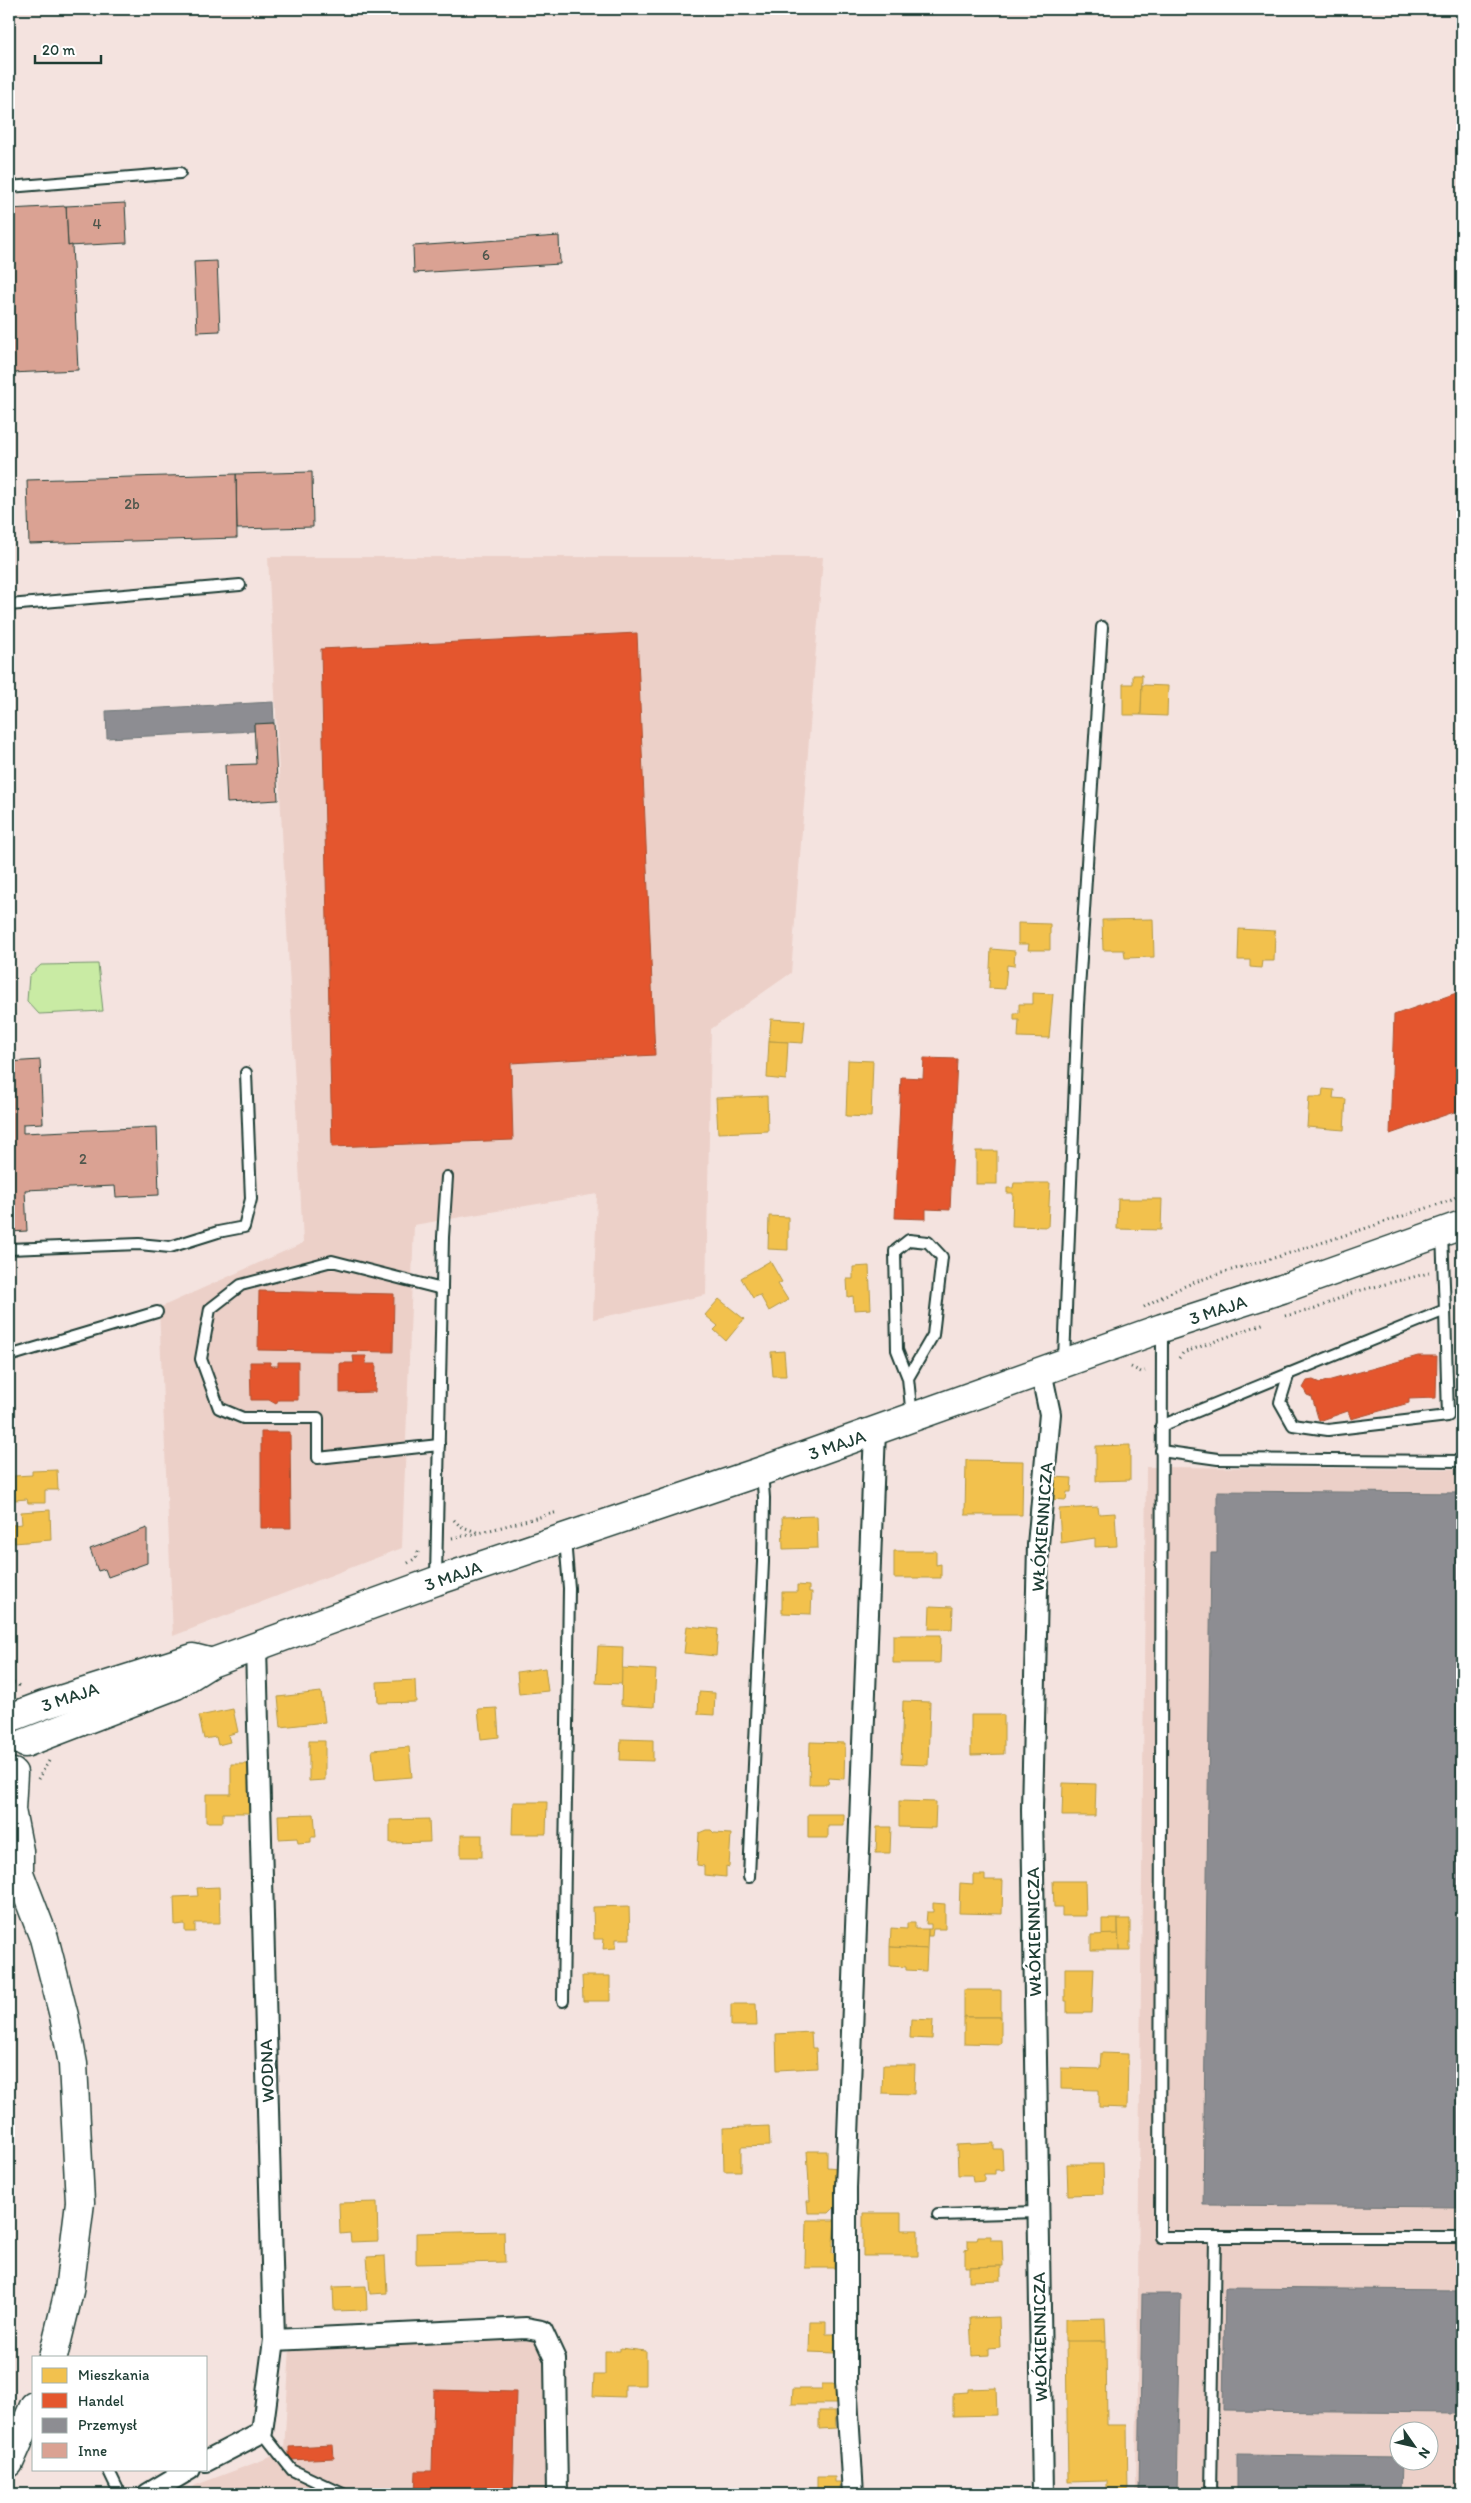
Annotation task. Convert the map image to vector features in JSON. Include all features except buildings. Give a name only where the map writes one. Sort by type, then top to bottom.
[{"type":"street","name":"3 MAJA","points":[[25,1743],[176,1685],[210,1663],[436,1582],[912,1418],[1162,1328],[1282,1289],[1452,1229]]},
{"type":"street","name":"WŁÓKIENNICZA","points":[[1043,2494],[1032,1810],[1038,1545],[1050,1414],[1052,1367]]},
{"type":"street","points":[[853,2494],[846,2382],[846,2188],[875,1431]]},
{"type":"street","name":"WODNA","points":[[256,1647],[274,2340],[262,2432]]},
{"type":"street","name":"3 MAJA","points":[[12,1713],[44,1705],[193,1658],[210,1663]]},
{"type":"street","points":[[12,1713],[21,1727],[25,1743],[20,1763],[11,1775],[11,1810],[19,1851],[14,1867],[44,1938],[64,2016],[73,2064],[80,2202],[69,2291],[53,2356]]},
{"type":"street","points":[[274,2340],[526,2328],[542,2331],[555,2359],[556,2494]]},
{"type":"street","points":[[9,2464],[32,2411]]},
{"type":"street","points":[[208,2459],[262,2432]]},
{"type":"street","points":[[148,2494],[188,2470]]},
{"type":"lane","points":[[9,187],[180,173]]},
{"type":"lane","points":[[9,605],[240,585]]},
{"type":"lane","points":[[1052,1367],[1078,1006],[1102,627]]},
{"type":"lane","points":[[9,1249],[139,1244],[170,1247],[218,1232],[244,1227],[251,1199],[246,1073]]},
{"type":"lane","points":[[436,1582],[442,1289],[447,1177]]},
{"type":"lane","points":[[1289,1373],[1280,1402],[1294,1426],[1328,1430],[1448,1416],[1445,1310],[1452,1229]]},
{"type":"lane","points":[[908,1378],[933,1335],[942,1257],[928,1242],[909,1240],[895,1251],[897,1350],[908,1378],[912,1418]]},
{"type":"lane","points":[[439,1445],[318,1458],[318,1418],[243,1418],[219,1408],[201,1359],[210,1308],[241,1285],[332,1262],[442,1289]]},
{"type":"lane","points":[[1161,1426],[1445,1310]]},
{"type":"lane","points":[[9,1356],[156,1312]]},
{"type":"lane","points":[[1162,1328],[1160,2237],[1462,2237]]},
{"type":"lane","points":[[1161,1451],[1218,1460],[1462,1461]]},
{"type":"lane","points":[[748,1877],[763,1562],[764,1498],[762,1470]]},
{"type":"lane","points":[[563,2001],[569,1588],[565,1538]]},
{"type":"lane","points":[[938,2215],[1038,2212]]},
{"type":"lane","points":[[1212,2494],[1215,2237]]},
{"type":"lane","points":[[262,2432],[292,2470],[343,2494]]},
{"type":"lane","points":[[108,2470],[120,2494]]},
{"type":"path","points":[[1137,1311],[1179,1288],[1234,1268],[1291,1253],[1452,1200],[1462,1192]]},
{"type":"shaded area","points":[[268,557],[823,557],[791,973],[711,1029],[706,1295],[593,1319],[597,1194],[414,1225],[402,1548],[173,1636],[159,1308],[303,1243]]},
{"type":"shaded area","points":[[1146,1467],[1462,1469],[1462,2494],[1136,2494]]},
{"type":"shaded area","points":[[532,2335],[543,2343],[550,2368],[545,2494],[185,2494],[196,2485],[284,2452],[290,2346]]},
{"type":"green space","points":[[98,964],[103,1011],[39,1014],[27,1001],[29,976],[41,965]]}]
